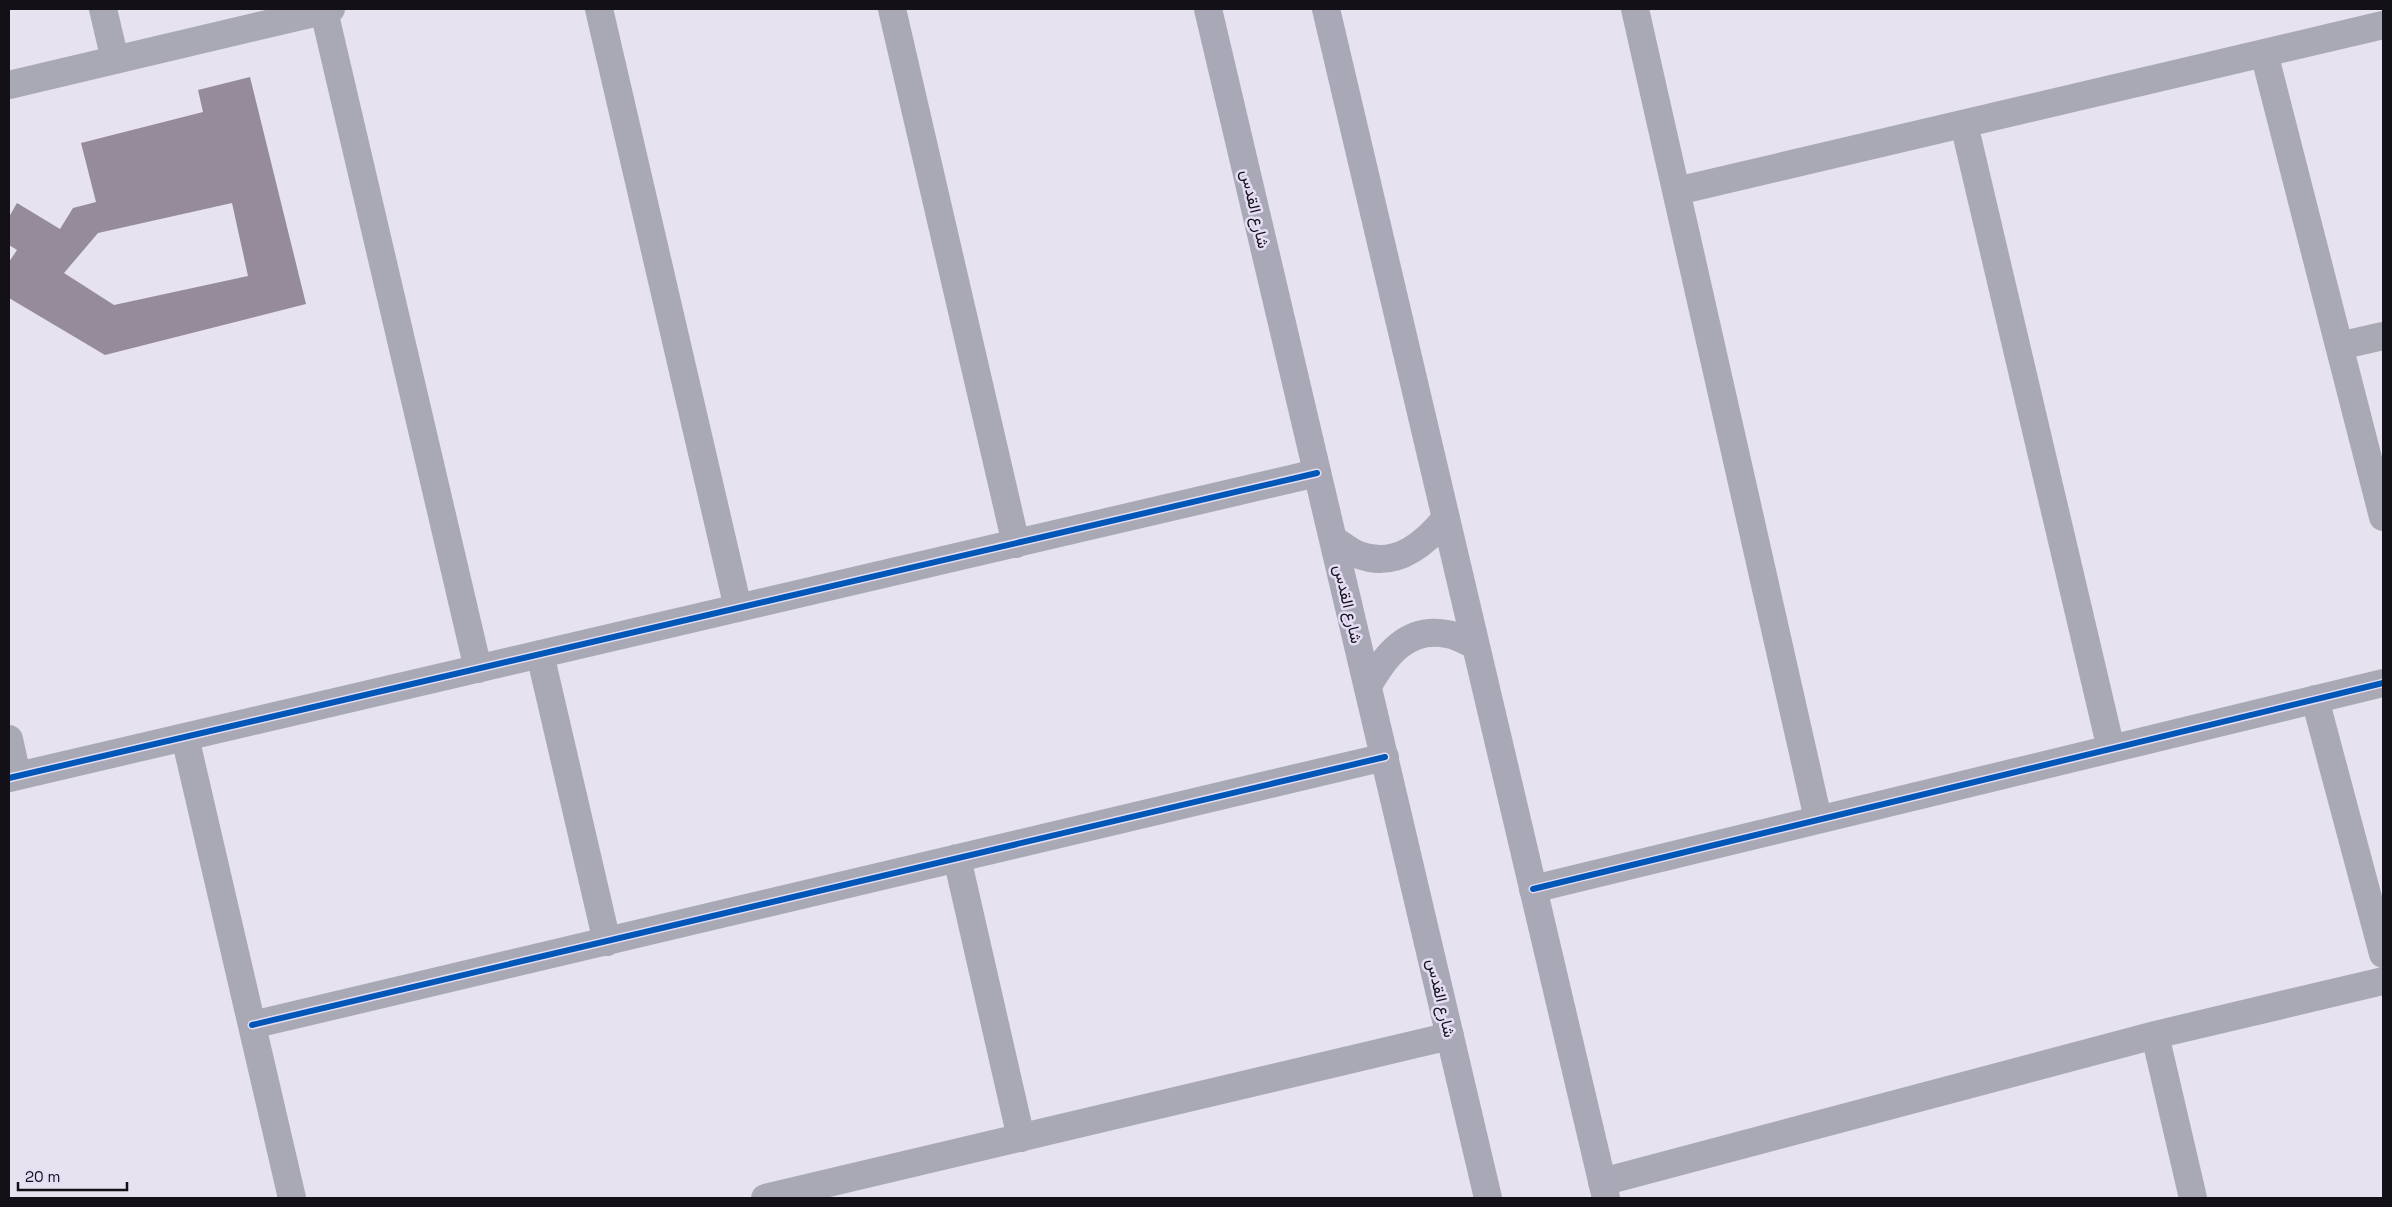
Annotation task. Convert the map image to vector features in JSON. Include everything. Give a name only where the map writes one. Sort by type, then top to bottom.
[{"type":"main road","name":"شارع القدس","points":[[1208,9],[1488,1198]]},
{"type":"main road","points":[[1326,9],[1604,1190]]},
{"type":"main road","points":[[1333,539],[1360,555],[1382,559],[1399,557],[1430,538],[1446,518]]},
{"type":"main road","points":[[1368,686],[1382,662],[1395,648],[1409,639],[1425,634],[1447,634],[1476,646]]},
{"type":"street","points":[[103,9],[115,60]]},
{"type":"street","points":[[599,9],[738,608]]},
{"type":"street","points":[[892,9],[1016,544]]},
{"type":"street","points":[[1635,9],[1818,819]]},
{"type":"street","points":[[9,85],[328,10],[478,669]]},
{"type":"street","points":[[1676,191],[2383,25]]},
{"type":"street","points":[[2264,53],[2383,517]]},
{"type":"street","points":[[1964,124],[2111,749]]},
{"type":"street","points":[[2339,346],[2383,336]]},
{"type":"street","points":[[9,739],[13,777],[1318,473]]},
{"type":"street","points":[[540,654],[607,942]]},
{"type":"street","points":[[1533,889],[2383,683]]},
{"type":"street","points":[[2315,699],[2383,954]]},
{"type":"street","points":[[185,737],[292,1198]]},
{"type":"street","points":[[252,1025],[1385,758]]},
{"type":"street","points":[[957,858],[1021,1138]]},
{"type":"street","points":[[1604,1190],[2155,1034],[2383,981]]},
{"type":"street","points":[[2155,1034],[2193,1198]]},
{"type":"street","points":[[765,1198],[1450,1036]]},
{"type":"building","points":[[250,77],[306,304],[105,355],[9,298],[9,262],[17,250],[9,245],[9,217],[17,203],[60,229],[73,208],[96,202],[81,143],[203,112],[198,90]],"holes":[[[232,203],[248,276],[114,305],[64,273],[98,233]]]},
{"type":"cycle path","points":[[9,778],[1317,473]]},
{"type":"cycle path","points":[[1533,889],[2383,683]]},
{"type":"cycle path","points":[[252,1025],[1385,757]]}]
